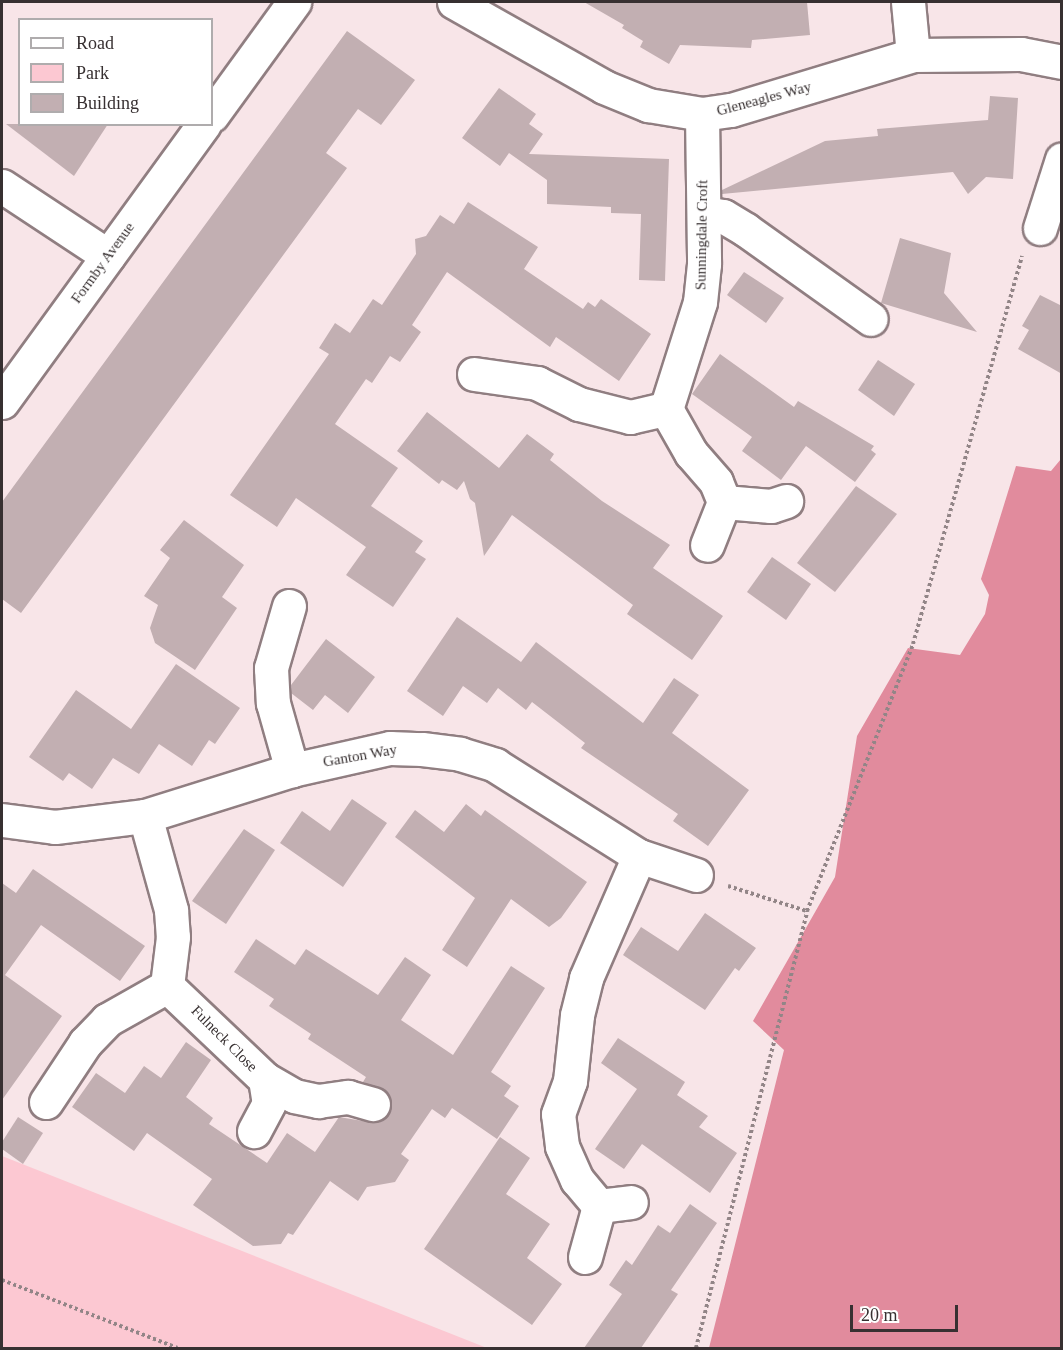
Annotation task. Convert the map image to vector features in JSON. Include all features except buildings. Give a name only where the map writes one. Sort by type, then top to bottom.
[{"type":"street","points":[[213,114],[294,2]]},
{"type":"street","name":"Gleneagles Way","points":[[454,2],[604,87],[648,105],[702,114],[731,110],[913,56],[1021,54],[1062,62]]},
{"type":"street","points":[[908,2],[913,56]]},
{"type":"street","name":"Sunningdale Croft","points":[[666,409],[700,302],[704,213],[702,114]]},
{"type":"street","name":"Formby Avenue","points":[[2,402],[203,126]]},
{"type":"street","points":[[1040,228],[1062,159]]},
{"type":"street","points":[[2,186],[108,256]]},
{"type":"street","points":[[704,213],[723,216],[746,230],[871,319]]},
{"type":"street","points":[[474,374],[537,383],[579,404],[630,417],[666,409],[691,453],[716,482],[724,502],[707,545]]},
{"type":"street","points":[[724,502],[771,506],[786,501]]},
{"type":"street","points":[[289,606],[271,668],[273,703],[292,770]]},
{"type":"street","name":"Ganton Way","points":[[2,820],[55,827],[145,816],[292,770],[390,748],[460,754],[495,765],[639,856],[696,875]]},
{"type":"street","points":[[46,1102],[85,1042],[107,1020],[167,986],[173,937],[171,910],[145,816]]},
{"type":"street","points":[[599,1206],[573,1172],[562,1146],[558,1114],[570,1081],[577,1015],[586,978],[639,856]]},
{"type":"street","name":"Fulneck Close","points":[[167,986],[265,1079],[269,1104],[254,1131]]},
{"type":"street","points":[[265,1079],[294,1096],[318,1101],[348,1097],[373,1104]]},
{"type":"street","points":[[599,1206],[631,1202]]},
{"type":"street","points":[[585,1257],[599,1206]]},
{"type":"path","points":[[696,1348],[807,911],[914,644],[1028,234],[1040,228]]},
{"type":"path","points":[[696,875],[807,911]]},
{"type":"path","points":[[2,1280],[177,1348]]},
{"type":"green space","points":[[2,1156],[487,1348],[2,1348]]},
{"type":"shaded area","points":[[1061,459],[1061,1348],[709,1348],[784,1050],[753,1021],[835,877],[857,736],[908,648],[960,655],[985,614],[989,595],[981,579],[1016,466],[1051,471]]}]
